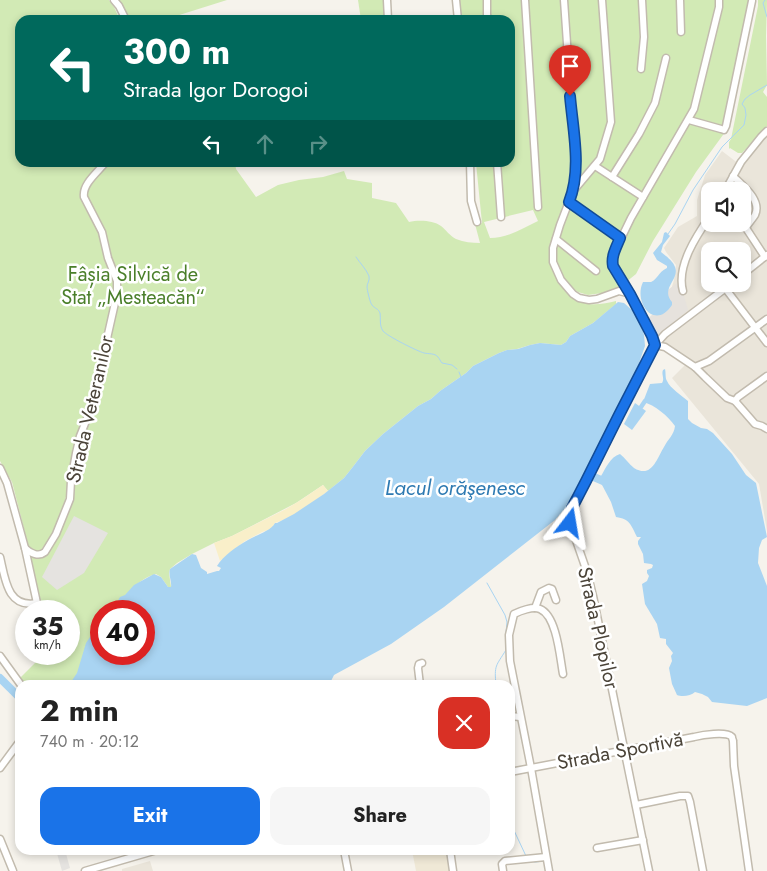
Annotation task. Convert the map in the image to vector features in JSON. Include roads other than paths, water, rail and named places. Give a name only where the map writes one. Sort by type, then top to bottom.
[{"type":"street","points":[[114,0],[124,15]]},
{"type":"street","points":[[386,0],[388,15]]},
{"type":"street","points":[[456,0],[458,15]]},
{"type":"street","points":[[487,0],[487,15]]},
{"type":"street","points":[[526,0],[538,208]]},
{"type":"street","points":[[564,0],[576,159],[573,191],[553,252],[555,267],[561,280],[573,294],[580,298],[597,299],[619,291],[630,294]]},
{"type":"street","points":[[573,191],[600,159],[611,122],[602,0]]},
{"type":"street","points":[[641,69],[644,37],[642,0]]},
{"type":"street","points":[[680,0],[681,32]]},
{"type":"street","points":[[719,0],[719,7],[694,109],[620,238],[612,261],[616,273],[630,294],[655,345],[665,347],[695,368],[727,398],[736,402],[755,424],[766,427]]},
{"type":"street","points":[[689,120],[724,130],[752,1]]},
{"type":"street","points":[[612,177],[639,134],[655,103],[666,58]]},
{"type":"street","points":[[730,182],[738,165],[767,131]]},
{"type":"street","points":[[595,166],[643,197]]},
{"type":"street","name":"Strada Veteranilor","points":[[25,548],[38,555],[45,552],[63,519],[70,499],[73,466],[77,448],[99,383],[116,301],[118,285],[108,258],[101,227],[83,192],[88,182],[102,167]]},
{"type":"street","points":[[470,167],[471,201],[476,222]]},
{"type":"street","points":[[497,167],[501,217]]},
{"type":"street","points":[[733,176],[756,202],[755,214],[746,228],[766,256],[751,267]]},
{"type":"street","points":[[569,202],[620,238]]},
{"type":"street","points":[[683,291],[682,276],[684,266],[701,231]]},
{"type":"street","points":[[556,239],[596,272]]},
{"type":"street","name":"Strada Plopilor","points":[[649,871],[587,572],[570,519],[572,508],[655,345],[664,334],[720,292]]},
{"type":"street","points":[[732,292],[767,343]]},
{"type":"street","points":[[695,368],[709,361],[767,319]]},
{"type":"street","points":[[736,402],[738,397],[767,376]]},
{"type":"street","points":[[0,468],[7,483],[25,548],[36,600]]},
{"type":"street","points":[[0,557],[6,584],[17,600]]},
{"type":"street","points":[[535,608],[540,592],[548,588],[552,589],[556,600]]},
{"type":"street","points":[[513,680],[510,661],[509,634],[514,614],[535,608],[542,610],[548,616],[554,628],[562,674]]},
{"type":"street","points":[[0,656],[17,680]]},
{"type":"street","points":[[419,680],[418,668],[419,664],[422,663]]},
{"type":"street","points":[[515,689],[549,871]]},
{"type":"street","points":[[515,716],[520,717]]},
{"type":"street","name":"Strada Sportivă","points":[[515,771],[700,736],[719,734],[731,736],[749,871]]},
{"type":"street","points":[[0,768],[15,748]]},
{"type":"street","points":[[636,805],[688,796],[703,871]]},
{"type":"street","points":[[0,839],[13,871]]},
{"type":"street","points":[[597,848],[643,840]]},
{"type":"street","points":[[84,871],[140,855]]},
{"type":"street","points":[[345,855],[348,871]]},
{"type":"street","points":[[451,855],[453,871]]},
{"type":"street","points":[[503,871],[502,864],[506,861],[546,857]]},
{"type":"water","points":[[666,232],[670,236],[663,245],[661,252],[671,261],[676,272],[668,292],[672,305],[665,312],[653,315],[643,305],[641,290],[643,282],[653,281],[667,268],[667,266],[657,260],[653,253],[662,242]]},
{"type":"water","name":"Lacul orăşenesc","points":[[618,302],[624,303],[632,310],[642,328],[645,346],[634,377],[574,498],[555,520],[444,607],[391,644],[334,675],[332,680],[72,680],[77,673],[86,643],[90,637],[90,665],[155,665],[155,600],[118,600],[134,585],[154,574],[161,577],[168,587],[171,587],[170,569],[192,554],[196,555],[201,568],[207,574],[219,571],[221,568],[217,566],[231,552],[244,542],[267,531],[275,523],[294,514],[324,494],[344,478],[365,451],[383,434],[473,366],[507,350],[540,343],[561,345],[570,336],[593,323]]},
{"type":"water","points":[[665,369],[669,384],[688,401],[688,419],[692,423],[713,433],[732,454],[746,475],[756,483],[767,537],[762,540],[759,548],[758,563],[767,586],[767,698],[747,706],[712,702],[708,697],[695,692],[686,696],[677,695],[672,684],[669,668],[673,653],[666,644],[666,639],[660,638],[657,624],[645,604],[642,584],[647,581],[649,576],[647,570],[652,568],[653,565],[644,563],[643,554],[638,544],[641,537],[637,537],[627,521],[616,517],[600,480],[603,478],[601,476],[609,463],[620,454],[634,468],[640,471],[650,469],[672,434],[675,426],[669,418],[657,408],[643,402],[650,384],[662,383],[663,370]]},
{"type":"water","points":[[635,403],[646,411],[632,430],[624,424]]},
{"type":"waterway","points":[[765,0],[763,3],[767,17]]},
{"type":"waterway","points":[[668,234],[693,190],[722,147],[744,125],[746,115],[742,104],[745,99],[767,85]]},
{"type":"waterway","points":[[356,257],[369,276],[367,287],[370,302],[380,313],[383,331],[415,349],[435,355],[442,363],[452,365],[457,369]]},
{"type":"waterway","points":[[459,372],[461,377]]},
{"type":"waterway","points":[[641,407],[645,401]]},
{"type":"waterway","points":[[583,474],[610,484]]},
{"type":"waterway","points":[[487,583],[505,615],[507,622],[506,633]]},
{"type":"waterway","points":[[496,680],[495,673],[498,663],[506,650],[506,637]]},
{"type":"waterway","points":[[0,678],[15,693]]},
{"type":"waterway","points":[[515,833],[526,856]]},
{"type":"waterway","points":[[531,861],[544,861]]},
{"type":"park label","name":"Fâșia Silvică de Stat „Mesteacăn“","points":[[133,286]]}]
